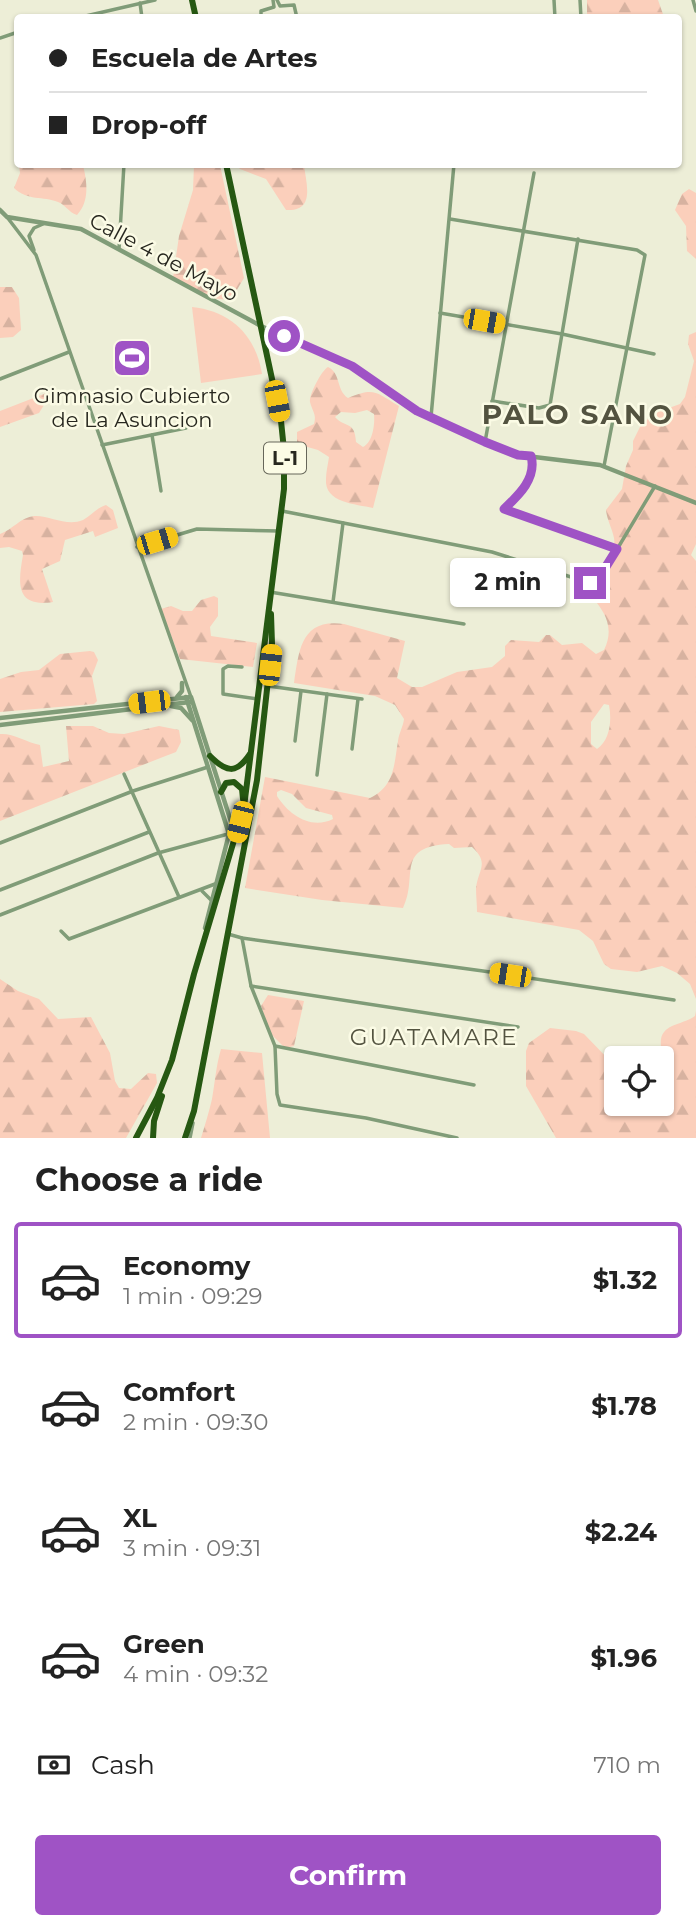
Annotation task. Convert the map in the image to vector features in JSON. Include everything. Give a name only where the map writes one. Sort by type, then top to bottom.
[{"type":"main road","name":"L-1","points":[[153,1138],[154,1121],[202,946],[244,807],[285,478],[284,437],[227,168]]},
{"type":"main road","name":"L-1","points":[[183,1138],[194,1111],[257,780],[272,644],[270,592]]},
{"type":"main road","points":[[210,756],[221,767],[229,770],[239,767],[253,746]]},
{"type":"main road","points":[[221,792],[226,783],[237,783],[242,789],[244,807]]},
{"type":"main road","points":[[236,838],[242,861]]},
{"type":"main road","name":"L-1","points":[[136,1138],[157,1098],[172,1060]]},
{"type":"street","points":[[95,14],[155,0]]},
{"type":"street","points":[[261,14],[274,7],[275,0]]},
{"type":"street","points":[[275,0],[280,6],[293,5],[296,14]]},
{"type":"street","points":[[694,0],[696,11]]},
{"type":"street","points":[[140,3],[141,14]]},
{"type":"street","points":[[119,249],[124,168]]},
{"type":"street","points":[[431,418],[454,168]]},
{"type":"street","points":[[485,442],[534,173]]},
{"type":"street","points":[[0,210],[36,256]]},
{"type":"street","name":"Calle 4 de Mayo","points":[[8,217],[81,229],[261,326],[352,366],[417,411],[485,442],[518,455],[604,466],[696,503]]},
{"type":"street","points":[[450,219],[578,239],[637,250],[645,255],[604,466]]},
{"type":"street","points":[[47,223],[34,228],[29,236],[236,838]]},
{"type":"street","points":[[492,401],[539,408],[550,405],[578,239]]},
{"type":"street","points":[[440,313],[562,334],[654,354]]},
{"type":"street","points":[[0,379],[69,352]]},
{"type":"street","points":[[102,445],[186,428]]},
{"type":"street","points":[[152,435],[162,491]]},
{"type":"street","points":[[531,456],[533,471],[528,482],[504,509],[617,549]]},
{"type":"street","points":[[282,511],[492,552],[590,583],[597,581],[655,486]]},
{"type":"street","points":[[333,602],[343,523]]},
{"type":"street","points":[[137,547],[197,529],[279,531]]},
{"type":"street","points":[[270,592],[464,624]]},
{"type":"street","points":[[0,915],[158,853],[229,834],[175,658]]},
{"type":"street","points":[[242,667],[228,666],[223,669],[223,694],[258,699]]},
{"type":"street","points":[[174,699],[182,691],[182,682]]},
{"type":"street","points":[[268,686],[360,699],[352,749]]},
{"type":"street","points":[[295,741],[301,691]]},
{"type":"street","points":[[317,775],[327,694]]},
{"type":"street","points":[[0,718],[189,699]]},
{"type":"street","points":[[0,725],[167,705],[189,699]]},
{"type":"street","points":[[167,705],[181,708],[194,723]]},
{"type":"street","points":[[0,843],[133,791],[208,767]]},
{"type":"street","points":[[124,774],[180,897]]},
{"type":"street","points":[[0,890],[149,832]]},
{"type":"street","name":"L-1","points":[[202,946],[229,834]]},
{"type":"street","points":[[61,931],[69,939],[202,891],[217,883]]},
{"type":"street","points":[[202,891],[212,901]]},
{"type":"street","points":[[228,934],[674,1000]]},
{"type":"street","points":[[242,938],[251,986],[275,1046],[280,1105],[366,1118],[457,1138]]},
{"type":"street","points":[[251,986],[518,1027]]},
{"type":"street","points":[[275,1046],[474,1084]]},
{"type":"street","name":"L-1","points":[[190,1138],[194,1111]]},
{"type":"green space","points":[[587,0],[658,0],[663,14],[587,14]]},
{"type":"green space","points":[[19,168],[83,168],[86,198],[81,210],[77,215],[58,202],[30,197],[19,192],[14,188]]},
{"type":"green space","points":[[194,168],[221,168],[244,278],[227,300],[213,298],[173,278],[179,236],[193,190]]},
{"type":"green space","points":[[304,168],[307,188],[305,201],[302,206],[286,210],[266,179],[240,169]]},
{"type":"green space","points":[[689,189],[696,193],[696,259],[687,251],[686,226],[675,210],[682,194]]},
{"type":"green space","points":[[0,287],[12,287],[19,298],[21,330],[13,337],[0,338]]},
{"type":"green space","points":[[192,307],[219,314],[239,328],[254,348],[262,374],[201,383]]},
{"type":"green space","points":[[696,332],[696,544],[691,555],[696,561],[696,999],[690,984],[677,973],[662,966],[637,972],[611,969],[604,964],[593,941],[579,930],[477,912],[476,888],[482,862],[472,847],[454,848],[449,844],[432,846],[414,857],[403,908],[322,900],[245,888],[265,777],[370,798],[384,787],[392,774],[404,719],[395,705],[375,696],[294,683],[301,648],[311,631],[330,623],[344,624],[405,641],[397,678],[412,687],[422,687],[457,672],[492,667],[505,656],[505,646],[511,640],[539,642],[546,635],[550,635],[562,645],[582,643],[596,654],[604,650],[609,634],[607,620],[590,595],[613,553],[614,538],[606,510],[622,489],[633,441],[641,425],[655,413],[680,404],[685,397],[694,361],[688,344],[689,335]],"holes":[[[604,704],[609,705],[610,724],[605,741],[597,749],[591,744],[591,722]],[[281,790],[292,794],[306,808],[332,815],[333,819],[317,823],[301,819],[277,796],[277,792]]]},
{"type":"green space","points":[[328,367],[335,373],[344,395],[348,398],[370,392],[399,406],[373,508],[342,501],[330,493],[326,476],[329,457],[318,450],[297,444],[297,432],[314,424],[315,415],[310,398]],"holes":[[[367,410],[374,414],[374,428],[363,447],[356,442],[354,430],[335,417],[341,412]]]},
{"type":"green space","points":[[49,392],[50,395],[39,413],[0,427],[0,411]]},
{"type":"green space","points":[[106,505],[113,510],[118,528],[95,537],[93,531],[65,540],[60,561],[42,569],[53,602],[41,603],[25,597],[20,584],[22,551],[9,547],[0,548],[0,534],[34,516],[77,522]]},
{"type":"green space","points":[[214,596],[218,598],[218,616],[210,627],[211,636],[257,643],[253,667],[180,659],[161,609],[171,606],[192,611],[201,600]]},
{"type":"green space","points":[[94,652],[98,660],[92,676],[97,701],[94,704],[0,712],[0,679],[39,670],[60,654]]},
{"type":"green space","points":[[66,726],[93,726],[109,733],[124,734],[159,726],[179,730],[181,742],[176,752],[0,821],[0,734],[40,745],[43,767],[69,761]]},
{"type":"green space","points":[[0,979],[18,991],[39,999],[58,1019],[91,1017],[110,1053],[115,1081],[119,1088],[131,1089],[148,1073],[156,1074],[157,1083],[126,1138],[0,1138]]},
{"type":"green space","points":[[268,995],[304,1001],[294,1046],[285,1048],[271,1034],[261,1006]]},
{"type":"green space","points":[[696,1011],[696,1138],[556,1138],[526,1086],[526,1051],[529,1043],[550,1028],[584,1034],[604,1055],[604,1116],[674,1116],[674,1046],[661,1046],[662,1036],[670,1027],[695,1016]]},
{"type":"green space","points":[[221,1049],[262,1053],[270,1138],[201,1138],[212,1099]]},
{"type":"place","name":"Gimnasio Cubierto de La Asuncion","points":[[132,358]]},
{"type":"district","name":"PALO SANO","points":[[578,414]]},
{"type":"district","name":"GUATAMARE","points":[[434,1037]]},
{"type":"route","points":[[284,336],[352,366],[417,411],[485,442],[518,455],[531,456],[533,471],[528,482],[504,509],[617,549],[597,581],[590,583]]}]
